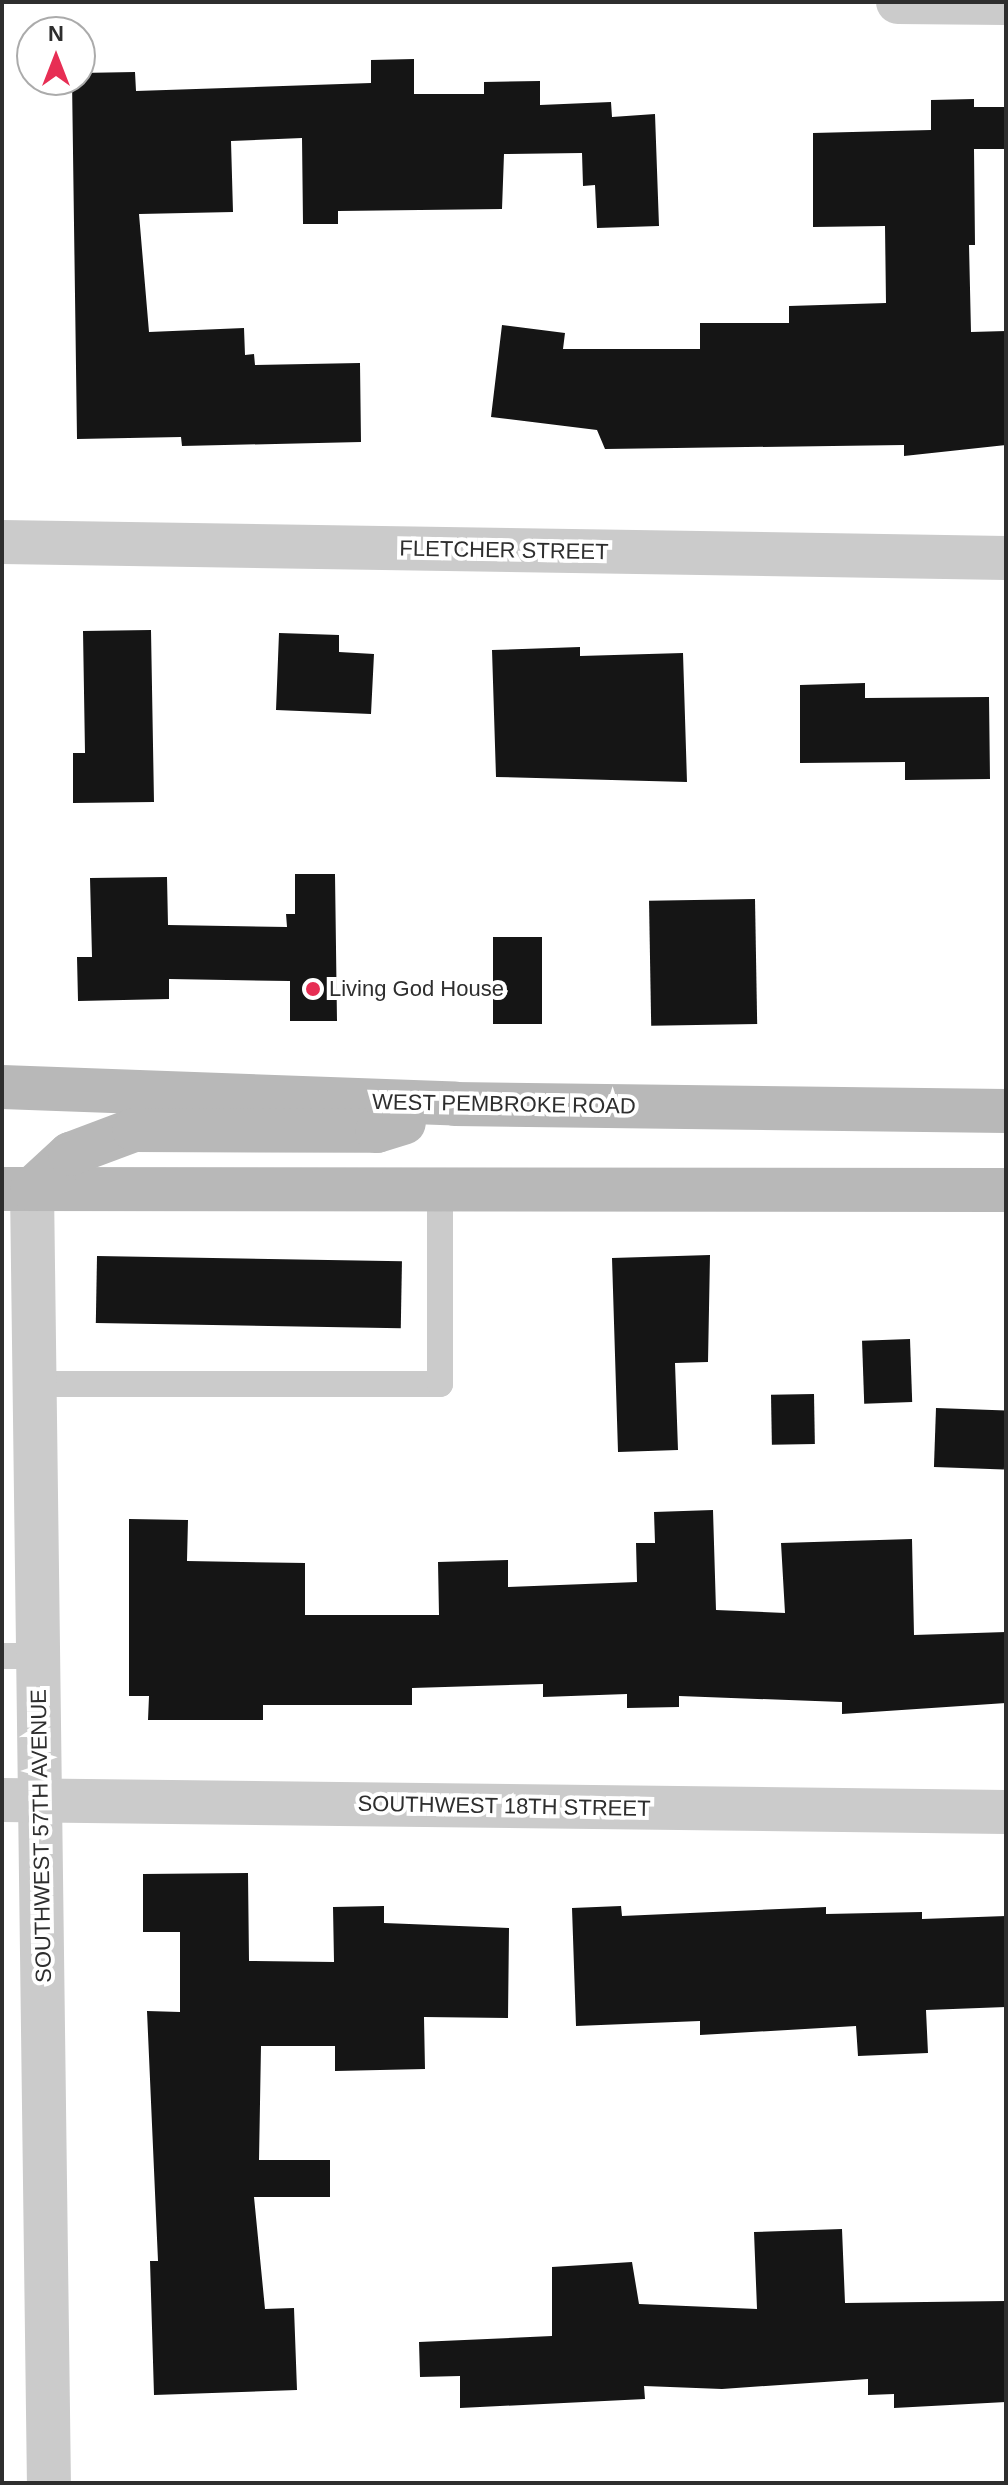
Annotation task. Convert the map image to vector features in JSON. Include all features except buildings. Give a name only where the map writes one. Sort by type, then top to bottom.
[{"type":"main road","name":"WEST PEMBROKE ROAD","points":[[2,1087],[455,1104],[1006,1111]]},
{"type":"main road","points":[[17,1189],[70,1154],[134,1130],[377,1131],[455,1104]]},
{"type":"main road","points":[[17,1189],[1006,1190]]},
{"type":"street","points":[[898,2],[1006,3]]},
{"type":"street","name":"FLETCHER STREET","points":[[2,542],[1006,558]]},
{"type":"street","name":"SOUTHWEST 57TH AVENUE","points":[[17,1189],[35,1384],[20,1656],[22,1801],[49,2483]]},
{"type":"street","name":"SOUTHWEST 18TH STREET","points":[[22,1801],[1006,1812]]},
{"type":"lane","points":[[35,1384],[440,1384],[440,1189]]},
{"type":"place","name":"Living God House","points":[[313,989]]}]
